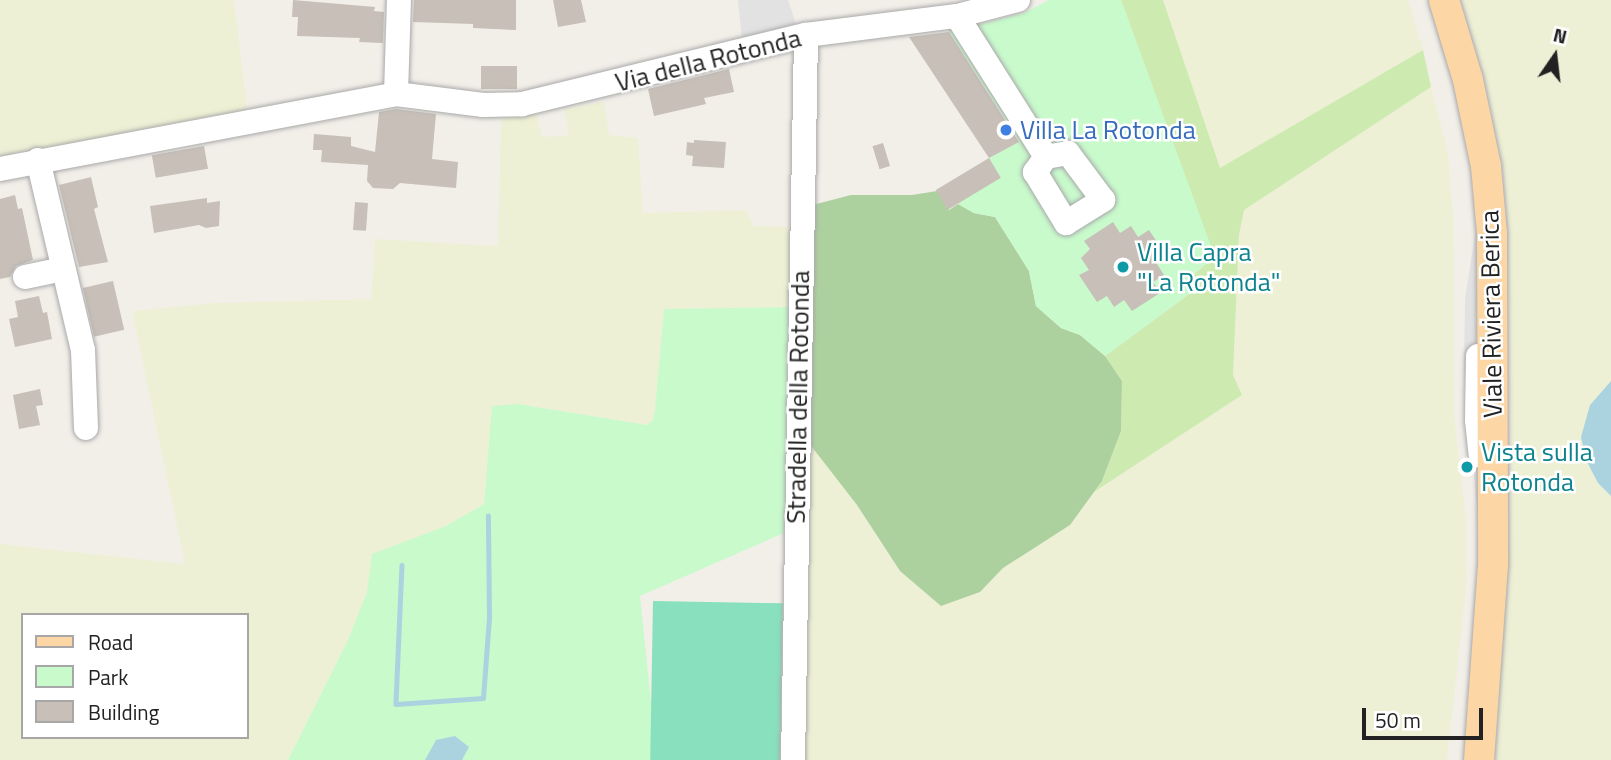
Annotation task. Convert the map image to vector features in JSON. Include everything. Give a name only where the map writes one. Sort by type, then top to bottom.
[{"type":"main road","name":"Viale Riviera Berica","points":[[1444,0],[1471,92],[1486,166],[1491,217],[1493,565],[1479,760]]},
{"type":"street","points":[[397,94],[399,0]]},
{"type":"street","name":"Via della Rotonda","points":[[0,169],[397,94],[482,105],[522,104],[772,37],[957,16],[1018,0]]},
{"type":"street","points":[[957,16],[1046,157]]},
{"type":"street","name":"Stradella della Rotonda","points":[[793,760],[806,35]]},
{"type":"street","points":[[38,160],[83,350],[86,428]]},
{"type":"street","points":[[25,277],[63,269]]},
{"type":"green space","points":[[0,0],[234,0],[248,115],[0,169]]},
{"type":"green space","name":"Villa Capra \"La Rotonda\"","points":[[1049,0],[1121,0],[1215,257],[1193,274],[1200,286],[1105,356],[1080,335],[1061,328],[1036,306],[1029,271],[995,217],[974,213],[958,204],[989,158],[1019,141],[946,27],[977,25],[1024,13]]},
{"type":"green space","points":[[1121,0],[1163,0],[1220,168],[1423,50],[1431,87],[1244,210],[1239,235],[1233,375],[1242,395],[1094,492],[1102,481],[1121,431],[1122,381],[1105,356],[1200,286],[1193,275],[1214,257]]},
{"type":"green space","points":[[1163,0],[1408,0],[1423,50],[1220,169]]},
{"type":"green space","points":[[1462,0],[1611,0],[1611,381],[1590,405],[1598,483],[1611,496],[1611,760],[1496,760],[1511,482],[1508,231],[1503,165],[1484,76]]},
{"type":"green space","points":[[1431,87],[1448,153],[1453,215],[1454,415],[1466,520],[1467,578],[1447,760],[801,760],[798,429],[857,505],[900,571],[941,606],[980,592],[1003,568],[1070,525],[1094,492],[1242,395],[1233,375],[1239,235],[1244,210]]},
{"type":"green space","points":[[604,102],[609,135],[638,138],[643,213],[747,210],[753,226],[795,227],[795,307],[664,309],[655,409],[653,420],[647,425],[518,404],[492,406],[484,504],[446,526],[372,555],[368,592],[347,642],[288,760],[0,760],[0,544],[185,564],[132,311],[214,303],[371,299],[375,239],[498,246],[501,119],[536,112],[542,137],[569,135],[564,109]]},
{"type":"green space","points":[[937,191],[949,210],[958,204],[974,213],[995,217],[1029,271],[1036,306],[1061,328],[1080,335],[1105,356],[1122,381],[1121,431],[1102,481],[1070,525],[1003,568],[980,592],[941,606],[900,571],[857,505],[798,429],[801,208],[851,195],[912,195]]},
{"type":"green space","points":[[795,307],[793,529],[640,596],[653,722],[651,760],[288,760],[347,642],[367,592],[372,554],[446,526],[484,504],[492,406],[518,404],[647,425],[653,420],[655,409],[664,309]]},
{"type":"green space","points":[[653,601],[783,603],[780,760],[650,760]]},
{"type":"shaded area","points":[[738,0],[788,0],[796,24],[742,41]]},
{"type":"shaded area","points":[[1478,216],[1479,529],[1464,373],[1465,299]]},
{"type":"water","points":[[1611,381],[1611,496],[1598,483],[1586,460],[1581,437],[1590,405]]},
{"type":"water","points":[[455,736],[469,747],[462,760],[425,760],[436,740]]},
{"type":"building","points":[[293,0],[375,7],[374,11],[384,12],[383,43],[359,42],[360,38],[297,36],[298,17],[292,17]]},
{"type":"building","points":[[414,0],[516,0],[516,30],[473,28],[473,24],[413,22]]},
{"type":"building","points":[[553,0],[581,0],[586,22],[558,27]]},
{"type":"building","points":[[949,32],[1019,142],[989,158],[909,37]]},
{"type":"building","points":[[481,66],[517,66],[517,89],[481,89]]},
{"type":"building","points":[[729,69],[734,92],[704,98],[706,104],[654,116],[648,89]]},
{"type":"building","points":[[396,109],[436,114],[432,159],[458,162],[456,188],[400,183],[393,189],[373,188],[367,181],[368,165],[321,162],[322,150],[313,150],[314,134],[351,137],[351,146],[375,152],[379,112]]},
{"type":"building","points":[[694,140],[726,142],[724,168],[692,166],[693,156],[686,155],[687,142],[694,143]]},
{"type":"building","points":[[883,143],[890,166],[879,169],[872,146]]},
{"type":"building","points":[[204,146],[208,169],[156,178],[152,155]]},
{"type":"building","points":[[989,158],[1001,178],[948,210],[936,190]]},
{"type":"building","points":[[91,177],[98,207],[94,209],[108,262],[79,267],[59,185]]},
{"type":"building","points":[[15,195],[18,209],[22,208],[33,260],[16,266],[10,277],[0,279],[0,199]]},
{"type":"building","points":[[207,198],[207,203],[220,201],[219,226],[206,228],[199,225],[154,233],[150,206]]},
{"type":"building","points":[[355,202],[368,203],[366,231],[353,230]]},
{"type":"building","name":"Villa Capra \"La Rotonda\"","points":[[1113,222],[1120,233],[1131,226],[1138,237],[1149,230],[1167,257],[1157,264],[1164,275],[1153,282],[1160,293],[1132,311],[1124,300],[1114,307],[1107,296],[1097,302],[1079,275],[1089,270],[1081,258],[1090,249],[1084,241]]},
{"type":"building","points":[[113,281],[124,330],[94,337],[83,288]]},
{"type":"building","points":[[39,296],[43,313],[47,312],[52,339],[15,347],[9,319],[18,317],[15,301]]},
{"type":"building","points":[[40,389],[43,405],[36,406],[40,425],[19,429],[13,395]]},
{"type":"waterway","points":[[402,565],[396,704],[483,698],[489,618],[488,516]]},
{"type":"place","name":"Villa La Rotonda","points":[[1006,130]]},
{"type":"place","name":"Villa Capra \"La Rotonda\"","points":[[1123,267]]},
{"type":"place","name":"Vista sulla Rotonda","points":[[1467,467]]}]
